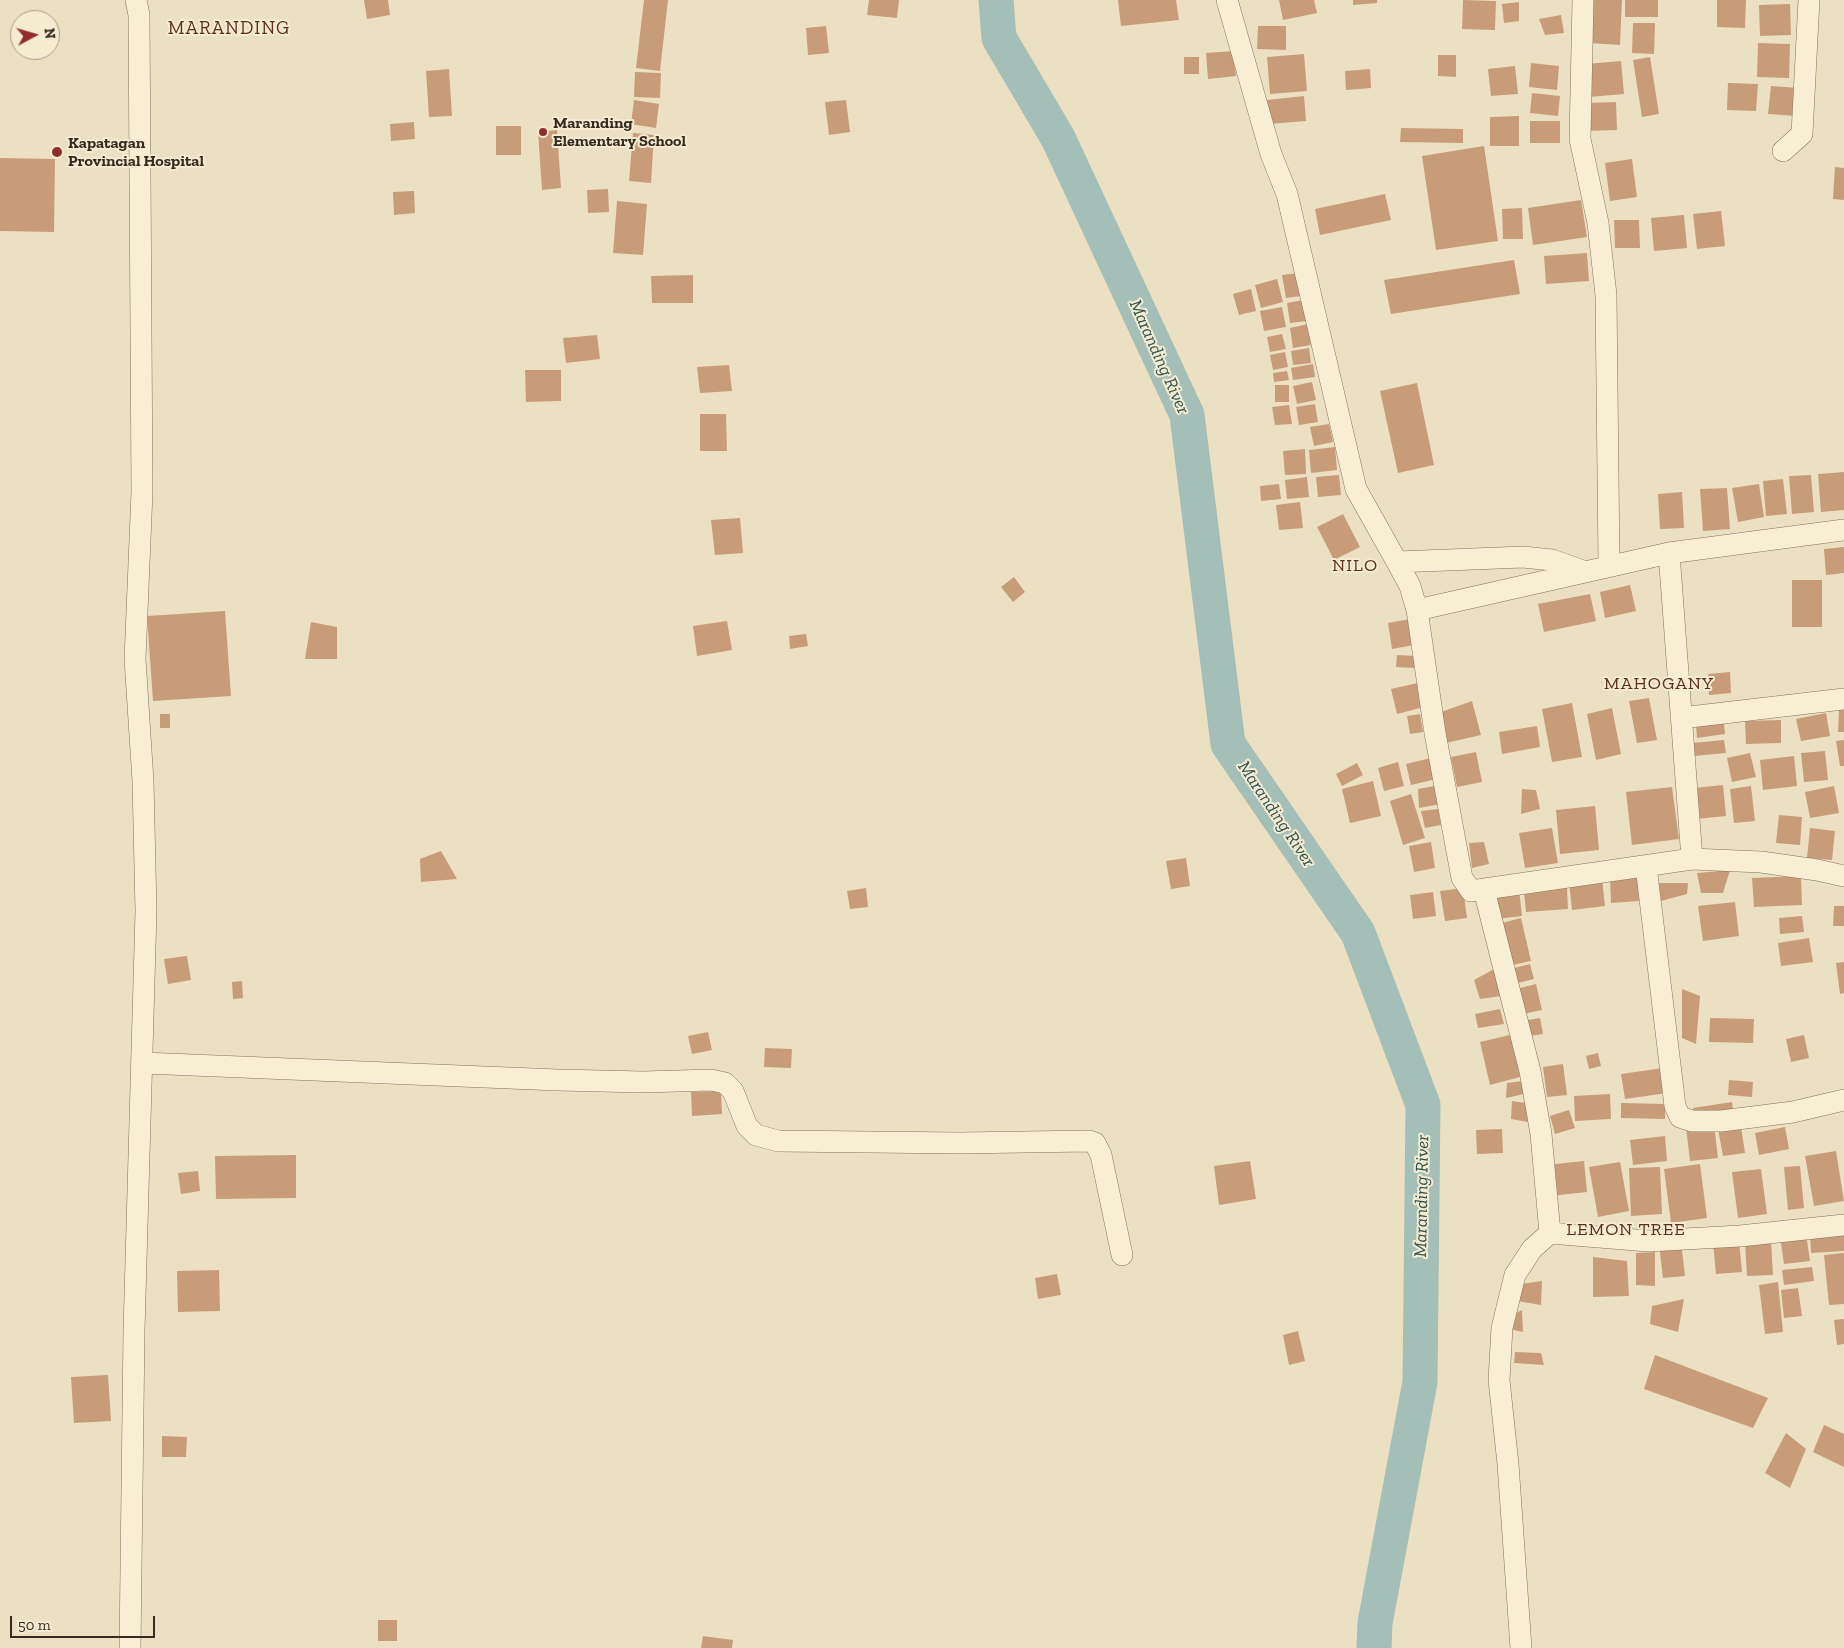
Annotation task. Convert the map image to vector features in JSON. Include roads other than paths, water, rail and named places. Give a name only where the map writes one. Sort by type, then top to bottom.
[{"type":"street","points":[[1227,0],[1271,154],[1288,194],[1356,489],[1410,586],[1417,610],[1435,733],[1462,878],[1471,891],[1692,859],[1762,862],[1844,876]]},
{"type":"street","points":[[1583,0],[1580,139],[1598,223],[1606,295],[1609,565]]},
{"type":"street","points":[[1783,151],[1802,134],[1809,0]]},
{"type":"street","points":[[130,1648],[134,1341],[143,1063],[145,902],[142,781],[134,659],[142,492],[140,5]]},
{"type":"street","points":[[1417,610],[1609,565],[1669,553],[1844,530]]},
{"type":"street","points":[[1669,553],[1692,859]]},
{"type":"street","points":[[1397,562],[1523,557],[1552,560],[1583,572]]},
{"type":"street","points":[[1681,718],[1844,699]]},
{"type":"street","points":[[1646,866],[1674,1106],[1680,1117],[1692,1121],[1721,1121],[1793,1112],[1844,1100]]},
{"type":"street","points":[[1484,890],[1530,1071],[1541,1134],[1550,1233]]},
{"type":"street","points":[[143,1063],[558,1080],[643,1082],[711,1080],[725,1083],[733,1091],[747,1126],[756,1135],[778,1141],[960,1143],[1089,1141],[1095,1143],[1101,1155],[1122,1255]]},
{"type":"street","points":[[1521,1648],[1508,1464],[1499,1380],[1502,1328],[1515,1274],[1532,1249],[1550,1233],[1648,1241],[1740,1236],[1844,1225]]},
{"type":"waterway","name":"Maranding River","points":[[996,0],[999,38],[1058,138],[1187,415],[1228,744],[1358,933],[1423,1105],[1420,1382],[1375,1623],[1374,1648]]},
{"type":"place","name":"Maranding Elementary School","points":[[543,132]]},
{"type":"place","name":"Kapatagan Provincial Hospital","points":[[57,152]]},
{"type":"district","name":"MARANDING","points":[[229,29]]},
{"type":"district","name":"NILO","points":[[1355,566]]},
{"type":"district","name":"MAHOGANY","points":[[1659,684]]},
{"type":"district","name":"LEMON TREE","points":[[1626,1230]]}]
